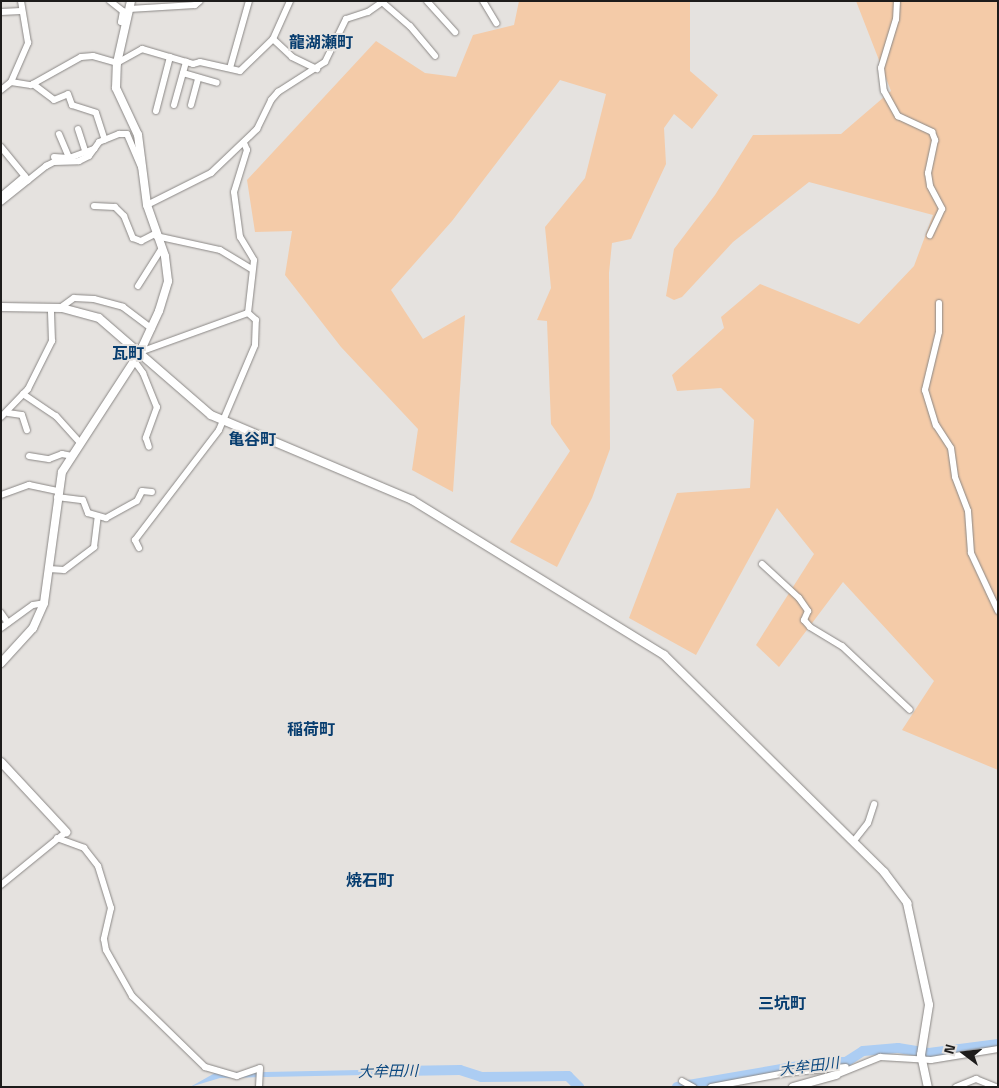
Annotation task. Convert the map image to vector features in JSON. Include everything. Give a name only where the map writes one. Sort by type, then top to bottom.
[{"type":"street","points":[[1,90],[11,82],[28,43],[21,11],[21,1]]},
{"type":"street","points":[[110,1],[123,11],[121,22],[126,23]]},
{"type":"street","points":[[1,664],[32,628],[44,604],[57,494],[62,472],[140,352],[152,329],[168,281],[162,248],[155,235],[147,205],[138,135],[116,88],[117,63],[130,5],[195,5],[200,1]]},
{"type":"street","points":[[230,68],[249,1]]},
{"type":"street","points":[[33,84],[88,56],[117,63],[142,49],[186,62],[244,68],[273,39],[290,1]]},
{"type":"street","points":[[427,1],[455,32]]},
{"type":"street","points":[[482,1],[496,22]]},
{"type":"street","points":[[897,1],[896,19],[881,68],[884,91],[898,116],[932,132],[935,140],[928,173],[930,186],[942,208],[930,235]]},
{"type":"street","points":[[147,205],[211,173],[257,129],[270,100],[317,68],[336,44],[346,19],[368,12],[383,2],[410,26],[435,56]]},
{"type":"street","points":[[1,12],[21,11]]},
{"type":"street","points":[[273,39],[292,57],[317,68]]},
{"type":"street","points":[[156,111],[170,57]]},
{"type":"street","points":[[174,105],[186,62]]},
{"type":"street","points":[[183,73],[217,84]]},
{"type":"street","points":[[191,106],[198,78]]},
{"type":"street","points":[[11,82],[33,84],[54,100],[68,94],[72,105],[96,113],[105,140]]},
{"type":"street","points":[[78,130],[84,151]]},
{"type":"street","points":[[60,134],[69,158]]},
{"type":"street","points":[[1,196],[26,178],[54,162],[79,161],[105,140],[127,134],[143,171]]},
{"type":"street","points":[[244,142],[247,150],[234,192],[240,237],[254,260],[248,313]]},
{"type":"street","points":[[1,147],[26,178]]},
{"type":"street","points":[[54,157],[69,158],[84,151],[94,149]]},
{"type":"street","points":[[1,202],[26,178]]},
{"type":"street","points":[[94,206],[116,207],[124,216],[133,238],[140,241],[155,235],[220,250],[252,269]]},
{"type":"street","points":[[138,286],[162,248]]},
{"type":"street","points":[[60,308],[74,298],[94,299],[123,307],[152,329]]},
{"type":"street","points":[[940,303],[939,332],[925,390],[936,424],[951,448],[954,477],[968,511],[970,553],[998,611]]},
{"type":"street","points":[[1,307],[60,308],[99,318],[140,352],[201,408],[223,422],[412,500],[650,644],[686,675],[853,842],[894,884],[907,903],[929,1005],[922,1058],[928,1087]]},
{"type":"street","points":[[1,418],[8,413],[23,394],[52,341],[51,308]]},
{"type":"street","points":[[140,352],[248,313]]},
{"type":"street","points":[[139,548],[135,540],[176,490],[223,422],[255,345],[256,320],[248,313]]},
{"type":"street","points":[[134,362],[142,373],[156,407],[146,438],[149,447]]},
{"type":"street","points":[[23,394],[56,416],[80,443]]},
{"type":"street","points":[[8,413],[22,415],[28,430]]},
{"type":"street","points":[[29,456],[49,459],[62,454],[72,456]]},
{"type":"street","points":[[1,495],[30,484],[57,494],[83,500],[88,513],[106,518],[136,500],[142,491],[152,492]]},
{"type":"street","points":[[49,569],[64,570],[94,547],[98,516]]},
{"type":"street","points":[[762,564],[799,598],[808,612],[804,620],[810,627],[842,646],[910,710]]},
{"type":"street","points":[[1,628],[33,604],[44,604]]},
{"type":"street","points":[[1,613],[8,623]]},
{"type":"street","points":[[1,762],[66,832],[1,885]]},
{"type":"street","points":[[853,842],[868,823],[874,804]]},
{"type":"street","points":[[57,838],[84,848],[98,866],[111,908],[104,939],[106,950],[132,996],[205,1067],[237,1076],[260,1068],[259,1087]]},
{"type":"street","points":[[711,1087],[786,1073],[849,1067],[880,1057],[922,1058],[998,1050]]},
{"type":"street","points":[[792,1087],[836,1075],[849,1067]]},
{"type":"street","points":[[956,1087],[976,1079],[996,1087]]},
{"type":"street","points":[[682,1081],[693,1087]]},
{"type":"shaded area","points":[[519,1],[690,1],[690,71],[718,95],[692,129],[674,114],[664,128],[666,164],[631,239],[612,243],[609,273],[610,449],[592,498],[557,567],[510,542],[570,451],[551,424],[547,321],[537,320],[551,288],[545,227],[585,178],[606,94],[560,80],[452,221],[391,290],[423,339],[465,315],[453,492],[412,470],[418,429],[341,347],[285,275],[292,231],[255,232],[247,180],[376,41],[425,73],[456,77],[473,35],[514,25]]},
{"type":"shaded area","points":[[856,1],[998,1],[998,770],[902,730],[934,681],[843,582],[779,667],[756,645],[814,554],[777,508],[696,655],[629,618],[677,493],[750,488],[754,420],[721,388],[677,391],[672,375],[724,328],[721,317],[760,284],[859,324],[914,266],[933,215],[809,182],[733,242],[682,297],[674,300],[666,296],[674,249],[715,195],[753,135],[841,134],[891,91]]},
{"type":"water","points":[[407,1069],[415,1074],[220,1078],[190,1087],[215,1073]]},
{"type":"waterway","name":"大牟田川","points":[[677,1087],[821,1062],[846,1062],[863,1051],[898,1048],[929,1053],[998,1044]]},
{"type":"waterway","name":"大牟田川","points":[[399,1071],[460,1070],[481,1077],[568,1076],[579,1087]]},
{"type":"district","name":"龍湖瀬町","points":[[321,42]]},
{"type":"district","name":"瓦町","points":[[128,353]]},
{"type":"district","name":"亀谷町","points":[[252,439]]},
{"type":"district","name":"稲荷町","points":[[311,729]]},
{"type":"district","name":"焼石町","points":[[370,880]]},
{"type":"district","name":"三坑町","points":[[782,1003]]}]
